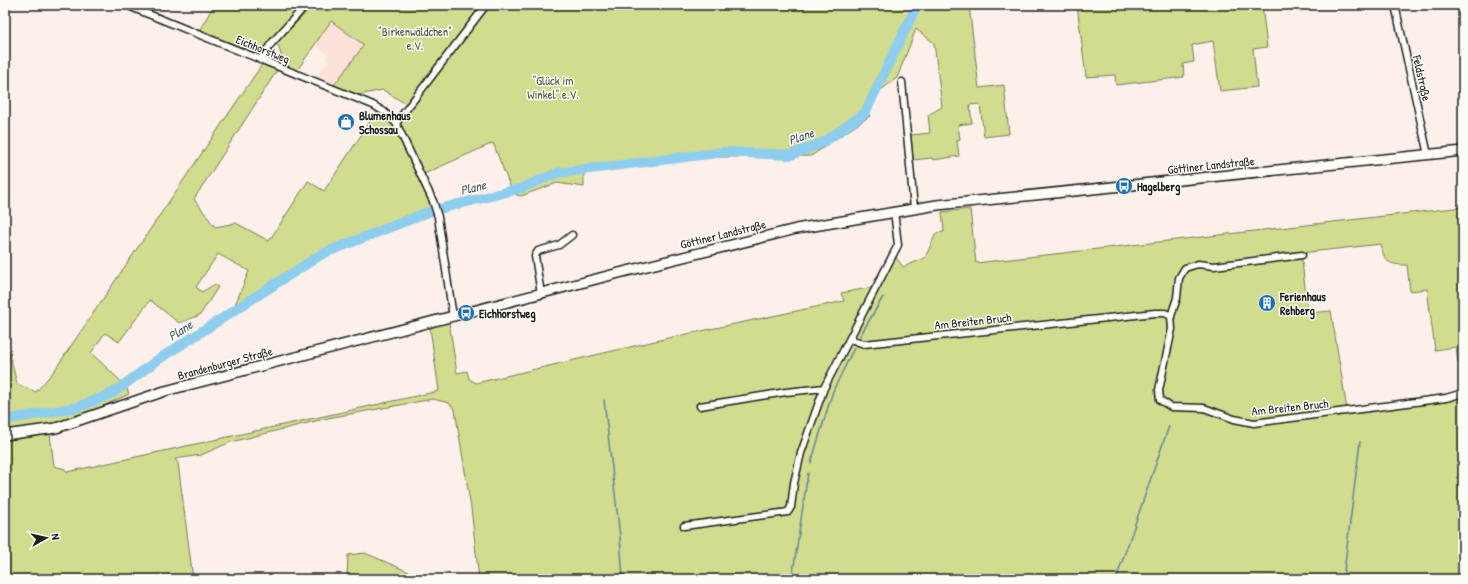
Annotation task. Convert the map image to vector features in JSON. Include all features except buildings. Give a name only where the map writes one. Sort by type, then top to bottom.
[{"type":"street","name":"Eichhorstweg","points":[[126,5],[373,105],[383,111],[396,123],[433,201],[438,217],[453,317]]},
{"type":"street","points":[[260,60],[271,44],[306,5]]},
{"type":"street","points":[[396,123],[486,5]]},
{"type":"street","name":"Feldstraße","points":[[1394,5],[1428,155]]},
{"type":"street","points":[[902,82],[914,208]]},
{"type":"street","name":"Göttiner Landstraße","points":[[453,317],[773,234],[894,211],[1463,151]]},
{"type":"street","points":[[684,526],[788,512],[791,507],[800,460],[824,388],[850,339],[877,282],[898,245],[894,211]]},
{"type":"street","points":[[541,294],[535,256],[538,250],[559,245],[572,235]]},
{"type":"street","name":"Am Breiten Bruch","points":[[1302,255],[1214,266],[1198,264],[1188,266],[1182,272],[1179,278],[1177,298],[1171,316],[1172,329],[1159,396],[1163,403],[1171,407],[1204,408],[1241,421],[1264,422],[1446,398],[1463,393]]},
{"type":"street","name":"Am Breiten Bruch","points":[[850,339],[864,344],[1155,313],[1164,313],[1171,316]]},
{"type":"street","name":"Brandenburger Straße","points":[[5,435],[56,428],[165,391],[453,317]]},
{"type":"street","points":[[700,406],[786,392],[824,388]]},
{"type":"shaded area","points":[[331,21],[364,45],[334,85],[316,77],[329,61],[325,58],[327,54],[314,45]]},
{"type":"green space","points":[[214,5],[302,5],[259,55],[202,34],[200,29]]},
{"type":"green space","name":"\"Birkenwäldchen\" e.V.","points":[[319,5],[484,5],[406,104],[383,90],[358,95],[334,85],[364,45],[331,21],[296,72],[283,64],[279,47],[276,43],[304,15],[310,6],[315,9]]},
{"type":"green space","name":"\"Glück im Winkel\" e.V.","points":[[490,5],[969,5],[979,88],[1004,85],[1009,134],[984,137],[980,104],[970,105],[972,123],[958,125],[960,139],[957,140],[959,156],[933,160],[932,158],[913,160],[911,135],[930,133],[928,115],[942,107],[934,43],[916,29],[897,78],[877,93],[867,111],[870,116],[811,156],[720,157],[657,162],[584,173],[584,187],[557,183],[521,196],[513,194],[493,143],[424,174],[399,123],[429,81]]},
{"type":"green space","points":[[1077,5],[1262,5],[1267,47],[1253,49],[1257,87],[1220,91],[1213,41],[1192,45],[1194,62],[1183,64],[1184,77],[1116,85],[1115,75],[1086,77]]},
{"type":"green space","points":[[271,48],[275,52],[275,62],[268,59],[267,56]]},
{"type":"green space","points":[[263,63],[278,69],[194,199],[215,227],[236,223],[269,241],[308,181],[324,191],[377,111],[392,123],[434,212],[322,255],[230,317],[249,271],[218,254],[196,287],[202,292],[215,284],[218,287],[200,315],[179,323],[150,300],[119,342],[105,333],[91,353],[126,386],[129,394],[90,412],[49,426],[5,431],[5,335],[17,384],[36,392],[54,371]]},
{"type":"green space","points":[[1463,207],[1463,235],[1459,235],[1463,263],[1463,362],[1458,362],[1456,347],[1435,350],[1427,289],[1410,291],[1407,265],[1395,264],[1388,261],[1384,255],[1381,244],[1301,253],[1308,313],[1331,311],[1347,409],[1369,410],[1453,401],[1463,395],[1463,579],[479,579],[471,508],[455,410],[449,403],[433,399],[328,418],[231,442],[201,455],[175,459],[178,463],[193,579],[5,579],[5,440],[50,434],[54,466],[65,469],[67,472],[439,391],[430,328],[449,322],[457,373],[467,371],[469,379],[476,383],[668,338],[844,301],[841,293],[879,286],[895,256],[903,267],[925,258],[936,233],[944,232],[942,212],[970,209],[976,263]]},
{"type":"green space","points":[[365,553],[409,572],[452,579],[345,579],[347,576],[348,555]]},
{"type":"waterway","name":"Plane","points":[[5,420],[78,407],[113,393],[156,361],[322,254],[431,211],[522,188],[557,173],[725,152],[791,155],[824,142],[865,113],[917,5]]},
{"type":"waterway","points":[[860,336],[883,297]]},
{"type":"waterway","points":[[811,463],[833,391],[854,348]]},
{"type":"waterway","points":[[604,400],[620,537],[623,579]]},
{"type":"waterway","points":[[1116,579],[1169,426]]},
{"type":"waterway","points":[[1343,579],[1360,442]]},
{"type":"waterway","points":[[792,579],[808,473]]},
{"type":"place","name":"Blumenhaus Schossau","points":[[346,122]]},
{"type":"place","name":"Hagelberg","points":[[1124,186]]},
{"type":"place","name":"Ferienhaus Rehberg","points":[[1267,303]]},
{"type":"place","name":"Eichhorstweg","points":[[466,313]]}]
